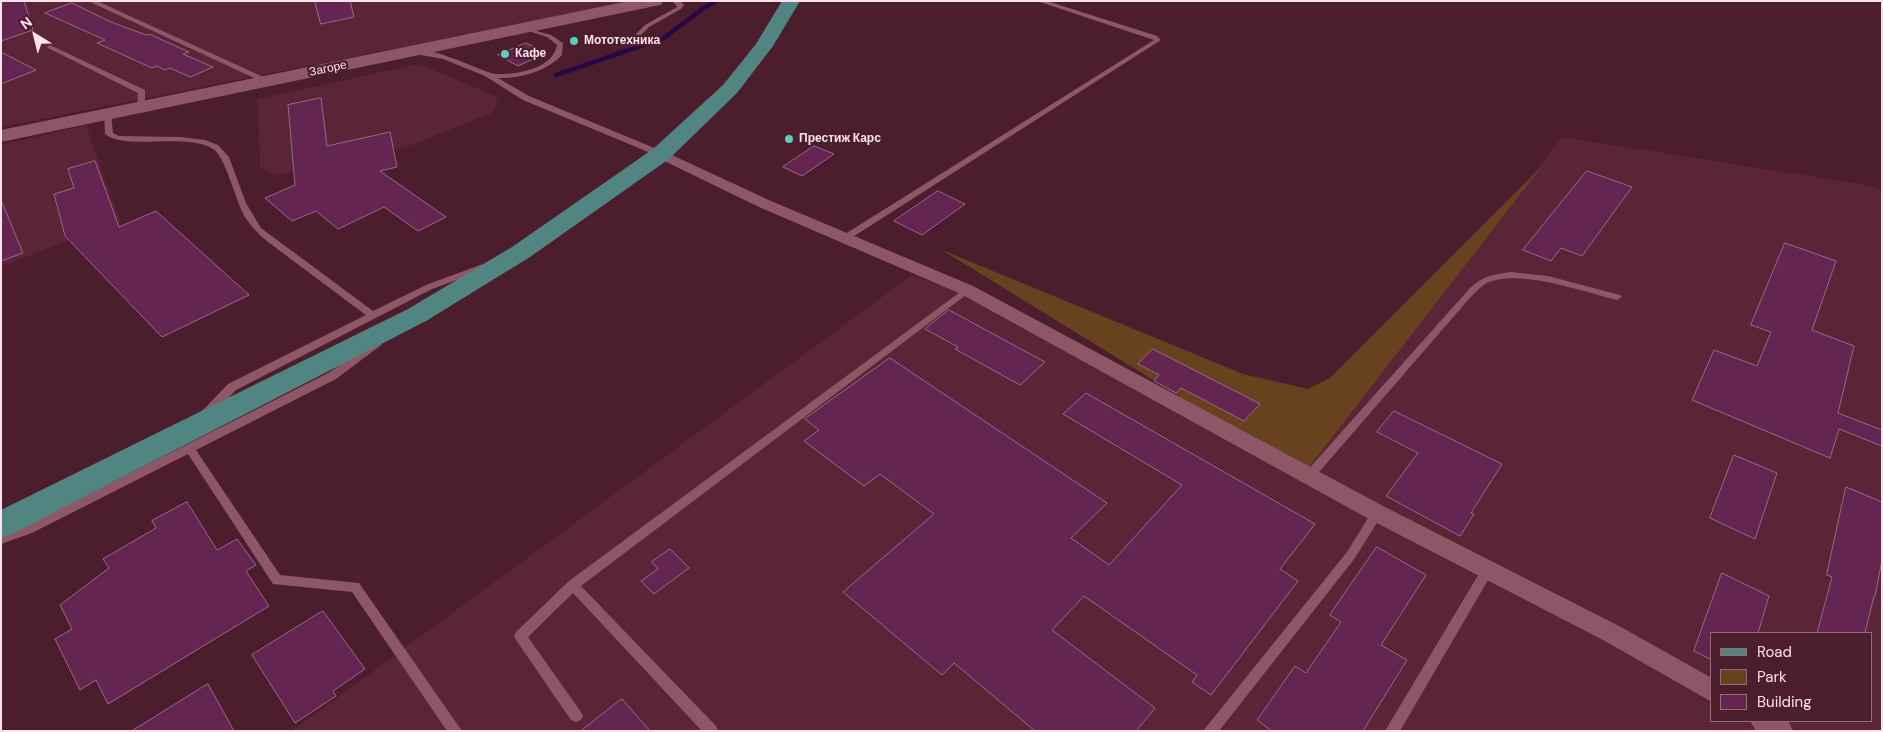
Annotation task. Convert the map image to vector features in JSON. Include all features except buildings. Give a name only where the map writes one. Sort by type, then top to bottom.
[{"type":"main road","points":[[1,525],[189,440],[417,315],[514,256],[661,154],[730,89],[764,46],[791,1]]},
{"type":"street","name":"Загоре","points":[[1,136],[655,1]]},
{"type":"street","points":[[661,154],[765,204],[967,290],[1377,513],[1611,633],[1710,690]]},
{"type":"street","points":[[1765,722],[1780,731]]},
{"type":"lane","points":[[91,1],[268,81]]},
{"type":"lane","points":[[638,35],[647,26],[679,8],[680,5],[676,1]]},
{"type":"lane","points":[[844,238],[1158,40],[1155,37],[1040,1]]},
{"type":"lane","points":[[488,75],[524,73],[545,65],[559,55],[561,44],[556,39],[524,28]]},
{"type":"lane","points":[[50,47],[142,92],[141,107]]},
{"type":"lane","points":[[407,52],[442,55],[488,75],[526,98],[661,154]]},
{"type":"lane","points":[[107,114],[109,134],[118,138],[192,141],[214,146],[224,155],[246,216],[258,230],[373,316]]},
{"type":"lane","points":[[1,539],[28,530],[189,440],[232,387],[429,287],[514,256]]},
{"type":"lane","points":[[1309,476],[1465,298],[1482,282],[1503,274],[1531,276],[1617,297]]},
{"type":"lane","points":[[576,716],[520,636],[573,585],[967,290]]},
{"type":"lane","points":[[189,440],[277,580],[355,587],[455,731]]},
{"type":"lane","points":[[1210,731],[1352,555],[1377,513]]},
{"type":"lane","points":[[1392,731],[1487,571]]},
{"type":"lane","points":[[573,585],[711,731]]},
{"type":"shaded area","points":[[1,1],[641,1],[1,127]]},
{"type":"shaded area","points":[[419,64],[495,96],[498,104],[492,113],[406,147],[276,176],[260,167],[258,99]]},
{"type":"shaded area","points":[[86,125],[120,221],[1,266],[1,145]]},
{"type":"shaded area","points":[[1562,137],[1866,185],[1882,190],[1882,731],[292,731],[912,275],[959,292],[1306,471]]},
{"type":"green space","points":[[1542,166],[1306,471],[1265,449],[942,250],[1243,374],[1308,389],[1330,378]]},
{"type":"waterway","points":[[556,75],[664,38],[702,9],[716,1]]},
{"type":"place","name":"Мототехника","points":[[574,41]]},
{"type":"place","name":"Кафе","points":[[505,54]]},
{"type":"place","name":"Престиж Карс","points":[[789,139]]}]
